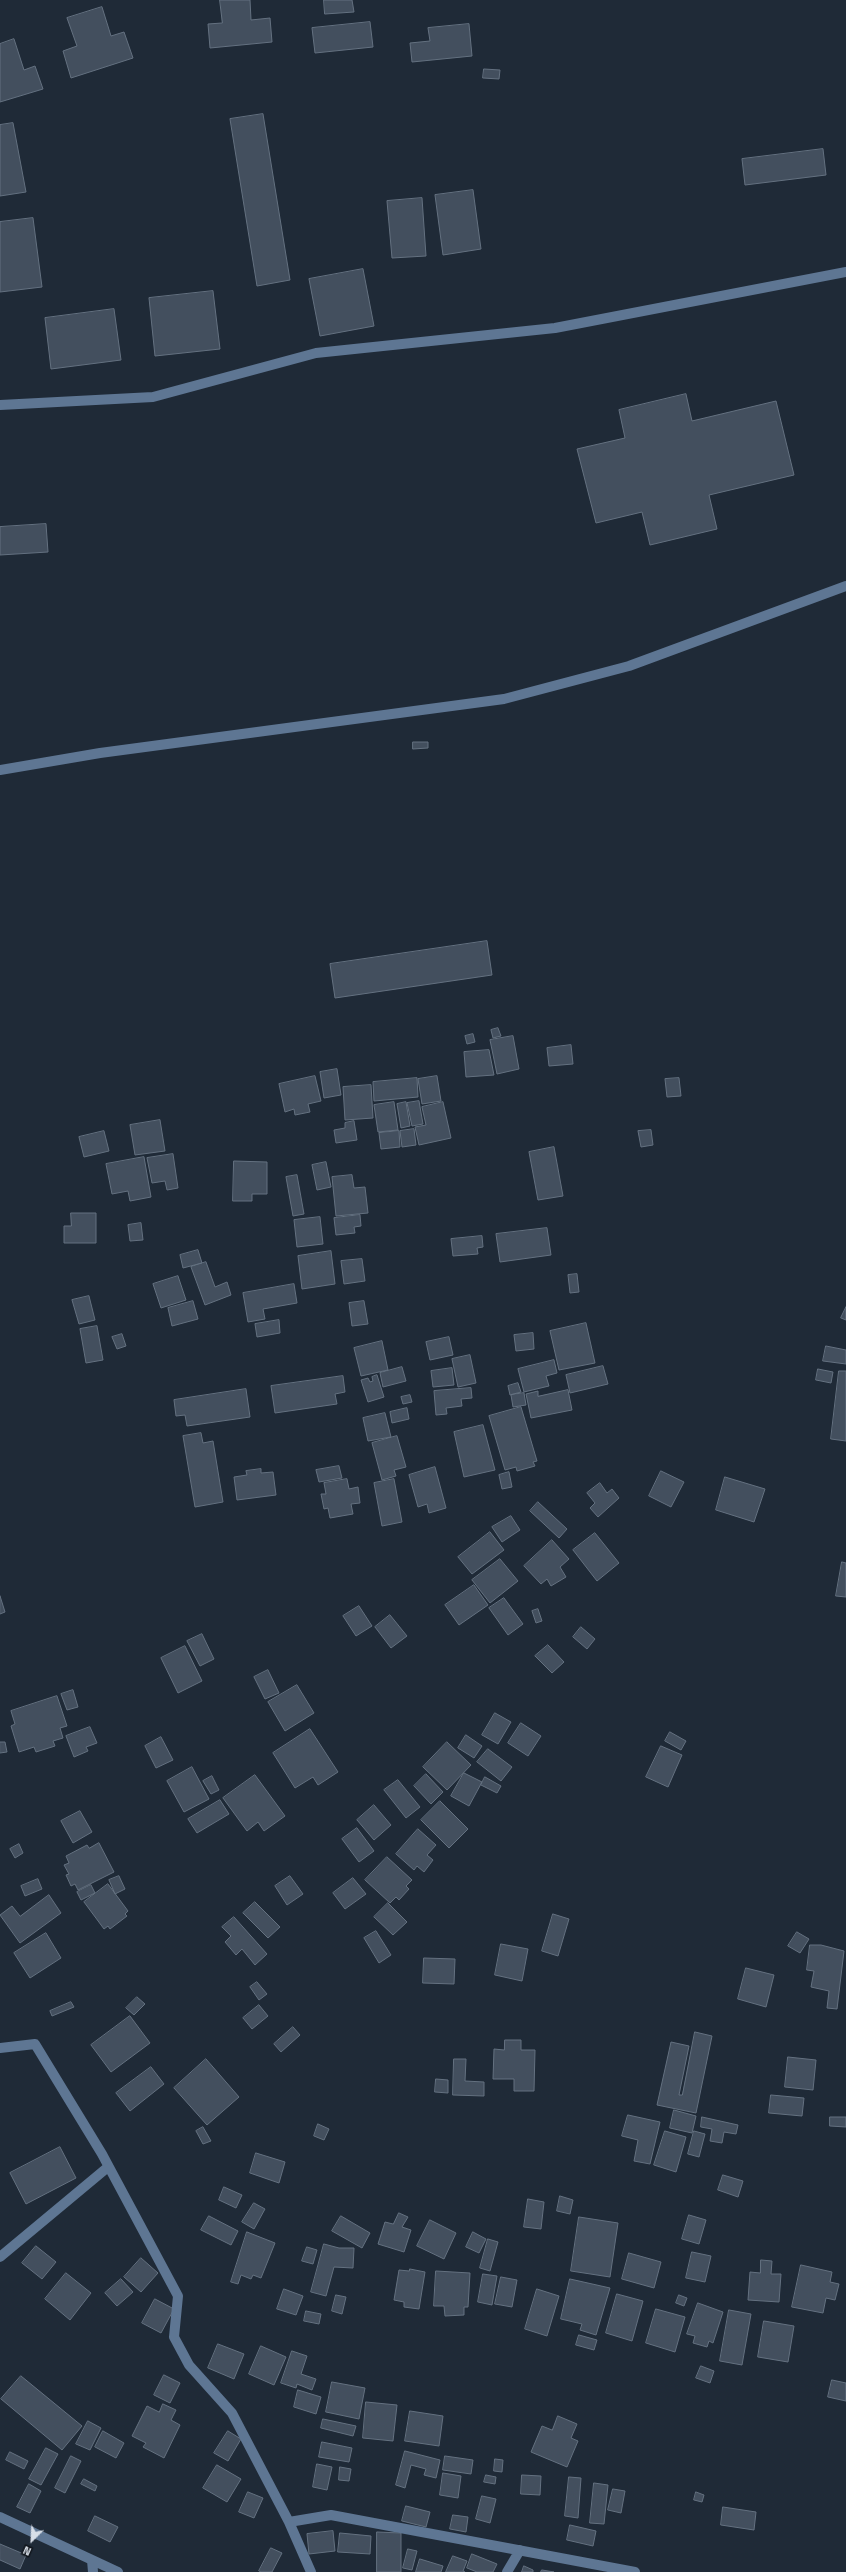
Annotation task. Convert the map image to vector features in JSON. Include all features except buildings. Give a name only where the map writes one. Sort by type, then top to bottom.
[{"type":"street","points":[[0,405],[152,397],[316,353],[555,328],[846,272]]},
{"type":"street","points":[[0,770],[100,753],[504,699],[629,666],[846,586]]},
{"type":"street","points":[[0,2048],[35,2044],[108,2167],[178,2296],[174,2337],[189,2365],[232,2413],[289,2522],[311,2572]]},
{"type":"street","points":[[0,2257],[108,2167]]},
{"type":"street","points":[[289,2522],[332,2515],[520,2550],[622,2571],[635,2572]]},
{"type":"street","points":[[0,2517],[118,2572]]},
{"type":"street","points":[[507,2572],[520,2550]]},
{"type":"street","points":[[92,2560],[93,2572]]}]
